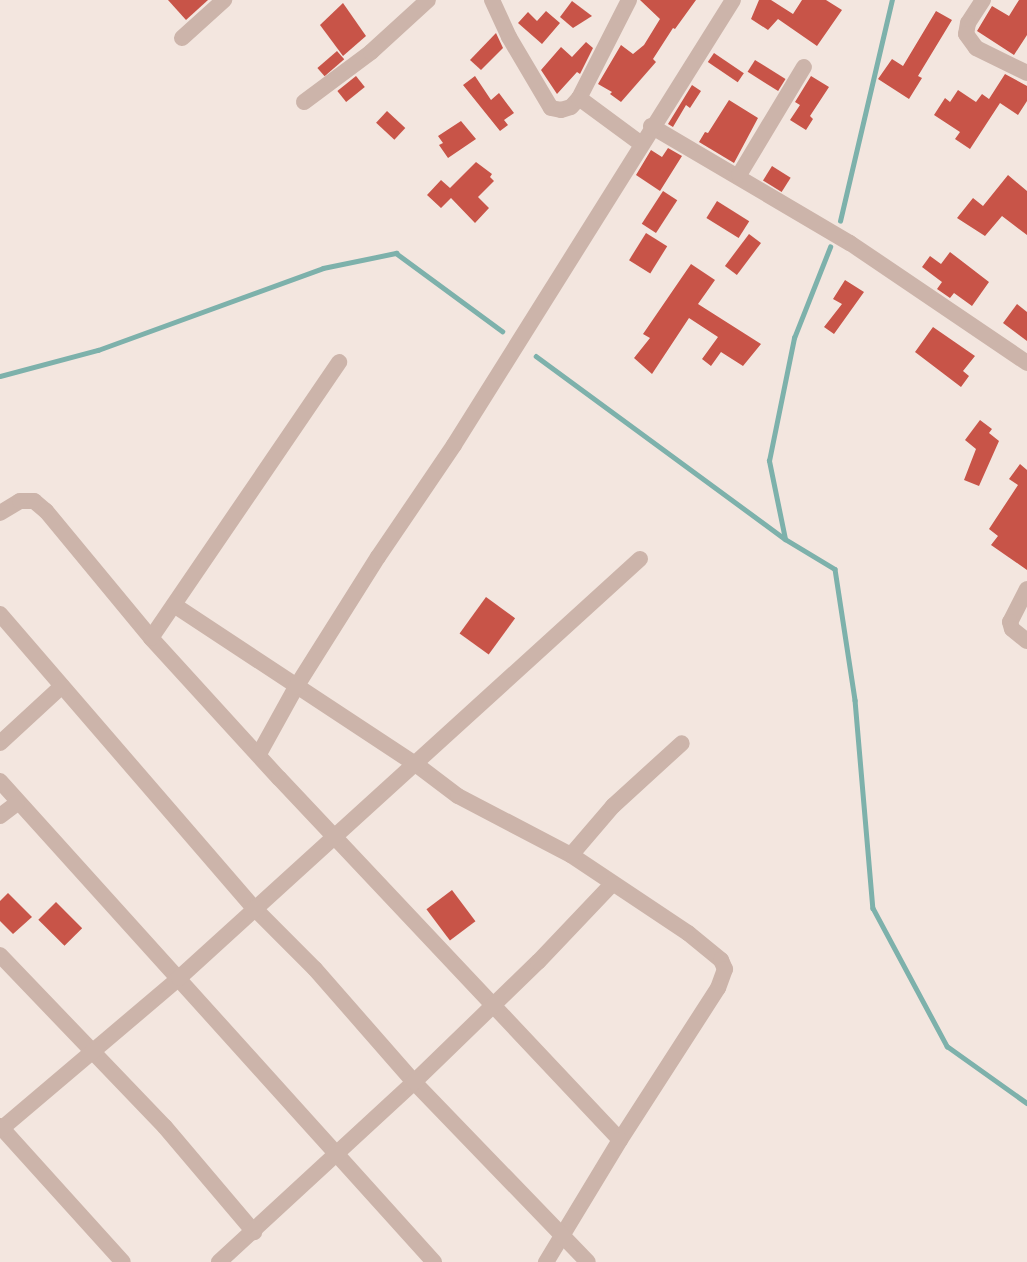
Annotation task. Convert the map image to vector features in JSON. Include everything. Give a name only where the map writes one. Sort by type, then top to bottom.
[{"type":"street","points":[[182,38],[224,0]]},
{"type":"street","points":[[304,102],[371,52],[428,0]]},
{"type":"street","points":[[492,0],[509,37],[551,108],[561,110],[571,107],[579,98],[629,0]]},
{"type":"street","points":[[259,754],[296,687],[513,352],[651,126],[733,0]]},
{"type":"street","points":[[983,0],[968,23],[966,34],[976,48],[1027,73]]},
{"type":"street","points":[[739,175],[804,67]]},
{"type":"street","points":[[579,98],[640,144]]},
{"type":"street","points":[[651,126],[739,175],[849,243],[1027,363]]},
{"type":"street","points":[[151,638],[340,362]]},
{"type":"street","points":[[0,513],[20,501],[34,501],[151,638],[620,1140]]},
{"type":"street","points":[[123,1262],[1,1128],[179,978],[254,908],[417,765],[640,559]]},
{"type":"street","points":[[1027,589],[1010,622],[1012,629],[1027,641]]},
{"type":"street","points":[[174,605],[417,765],[458,796],[571,855],[688,933],[713,952],[725,969],[718,988],[620,1140],[546,1262]]},
{"type":"street","points":[[0,614],[254,908],[315,969],[414,1082],[588,1262]]},
{"type":"street","points":[[0,743],[62,686]]},
{"type":"street","points":[[571,855],[613,806],[682,743]]},
{"type":"street","points":[[0,781],[17,803],[179,978],[434,1262]]},
{"type":"street","points":[[0,817],[17,803]]},
{"type":"street","points":[[219,1262],[414,1082],[538,962],[612,884]]},
{"type":"street","points":[[0,955],[165,1127],[254,1232]]},
{"type":"building","points":[[168,0],[208,0],[186,20]]},
{"type":"building","points":[[640,0],[696,0],[653,59],[656,62],[621,102],[610,94],[612,92],[598,84],[621,45],[633,54],[644,45],[660,19]]},
{"type":"building","points":[[759,0],[771,0],[793,14],[802,0],[826,0],[842,10],[817,46],[778,19],[768,30],[751,19]]},
{"type":"building","points":[[1019,0],[1027,0],[1027,35],[1014,55],[977,31],[992,6],[1009,16]]},
{"type":"building","points":[[572,1],[592,16],[573,28],[560,17]]},
{"type":"building","points":[[343,3],[366,36],[343,56],[320,25]]},
{"type":"building","points":[[546,11],[560,23],[542,44],[518,23],[528,12],[537,21]]},
{"type":"building","points":[[936,11],[952,20],[918,76],[922,78],[909,99],[878,79],[892,59],[903,66]]},
{"type":"building","points":[[496,33],[503,48],[481,70],[470,60]]},
{"type":"building","points":[[586,42],[593,48],[580,74],[577,72],[557,94],[541,70],[561,47],[572,57]]},
{"type":"building","points":[[337,51],[344,59],[325,76],[317,68]]},
{"type":"building","points":[[714,53],[744,73],[738,82],[708,62]]},
{"type":"building","points":[[755,60],[786,79],[778,91],[748,72]]},
{"type":"building","points":[[1005,74],[1027,86],[1027,101],[1018,115],[1000,103],[970,149],[955,139],[960,132],[934,115],[945,98],[950,102],[958,90],[976,102],[982,94],[989,99]]},
{"type":"building","points":[[356,76],[365,87],[346,102],[337,91]]},
{"type":"building","points":[[475,76],[491,100],[499,93],[514,113],[504,120],[508,125],[500,131],[463,85]]},
{"type":"building","points":[[811,76],[829,87],[810,116],[813,119],[806,130],[790,120],[800,105],[795,102]]},
{"type":"building","points":[[692,85],[701,91],[690,108],[686,105],[673,127],[668,124]]},
{"type":"building","points":[[729,100],[758,118],[734,163],[699,142]]},
{"type":"building","points":[[387,111],[405,128],[394,140],[376,123]]},
{"type":"building","points":[[461,121],[476,139],[448,158],[439,145],[443,143],[438,136]]},
{"type":"building","points":[[668,148],[682,156],[660,191],[636,175],[651,150],[662,157]]},
{"type":"building","points":[[476,162],[492,174],[490,177],[494,181],[478,197],[489,208],[475,223],[451,198],[441,208],[427,195],[441,180],[450,188]]},
{"type":"building","points":[[772,166],[791,178],[782,192],[763,180]]},
{"type":"building","points":[[1008,175],[1027,191],[1027,235],[1002,216],[985,236],[957,218],[973,198],[983,206]]},
{"type":"building","points":[[663,191],[677,200],[656,233],[642,224]]},
{"type":"building","points":[[717,201],[749,221],[739,238],[706,218]]},
{"type":"building","points":[[646,233],[667,246],[650,273],[629,260]]},
{"type":"building","points":[[749,234],[761,243],[737,275],[725,266]]},
{"type":"building","points":[[950,252],[989,282],[972,306],[954,293],[950,298],[937,289],[942,282],[922,267],[930,256],[941,264]]},
{"type":"building","points":[[691,264],[715,280],[698,304],[761,344],[743,366],[721,352],[711,366],[702,359],[718,337],[689,318],[652,374],[634,358],[650,338],[643,334]]},
{"type":"building","points":[[845,280],[864,292],[834,334],[824,327],[842,304],[833,299]]},
{"type":"building","points":[[1017,304],[1027,312],[1027,341],[1003,323]]},
{"type":"building","points":[[933,327],[975,356],[963,371],[969,376],[961,387],[915,352]]},
{"type":"building","points":[[980,420],[992,429],[989,433],[999,441],[979,486],[964,480],[976,449],[965,440]]},
{"type":"building","points":[[1020,464],[1027,470],[1027,570],[991,545],[998,536],[989,529],[1018,485],[1009,479]]},
{"type":"building","points":[[486,597],[515,618],[489,655],[460,633]]},
{"type":"building","points":[[452,890],[475,921],[450,940],[426,909]]},
{"type":"building","points":[[8,893],[32,917],[13,934],[0,921],[0,901]]},
{"type":"building","points":[[56,902],[82,928],[64,946],[38,920]]},
{"type":"waterway","points":[[840,221],[892,0]]},
{"type":"waterway","points":[[785,539],[769,461],[794,338],[830,247]]},
{"type":"waterway","points":[[0,376],[98,350],[323,268],[396,253],[502,331]]},
{"type":"waterway","points":[[536,356],[785,539],[835,569],[855,700],[873,908],[947,1046],[1027,1103]]}]
